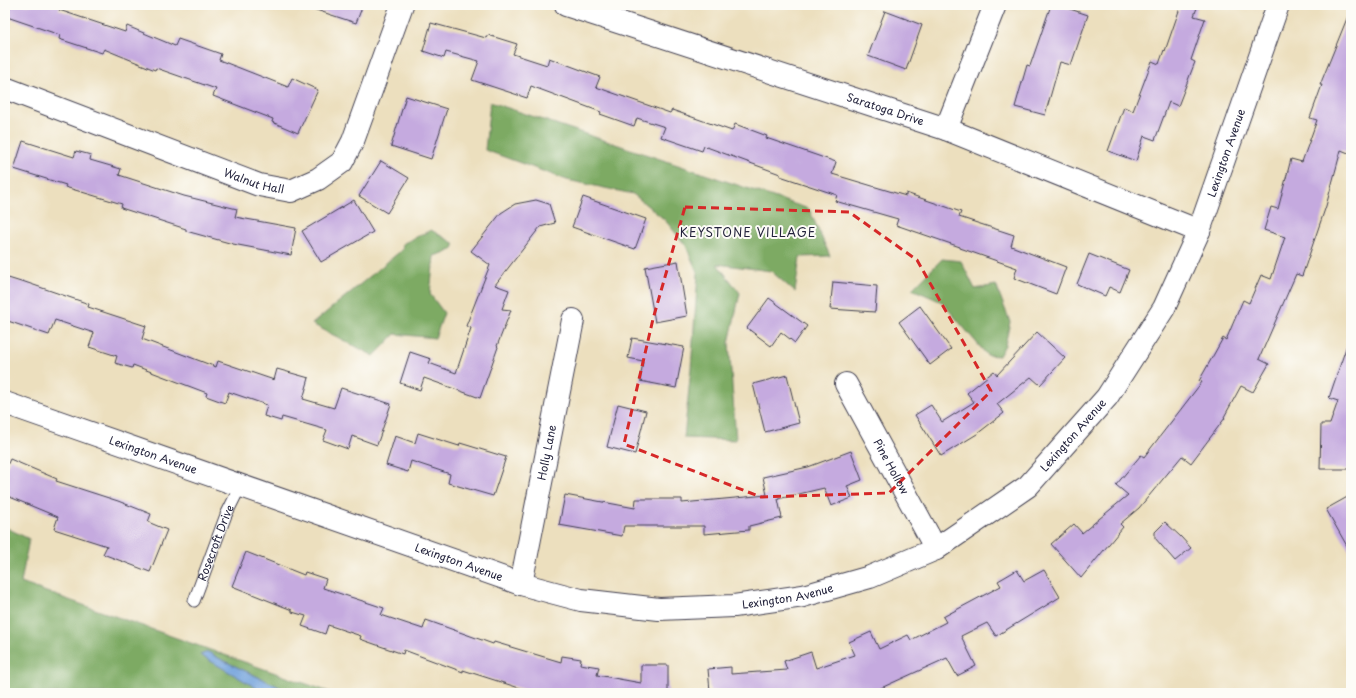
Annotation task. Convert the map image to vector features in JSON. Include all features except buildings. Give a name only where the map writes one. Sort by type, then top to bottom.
[{"type":"street","name":"Walnut Hall","points":[[5,88],[259,185],[291,191],[318,179],[342,162],[353,142],[402,5]]},
{"type":"street","name":"Saratoga Drive","points":[[566,5],[946,129],[1199,231]]},
{"type":"street","points":[[946,129],[995,5]]},
{"type":"street","name":"Lexington Avenue","points":[[5,403],[521,584],[581,600],[659,609],[734,606],[803,596],[870,577],[936,549],[1028,486],[1107,397],[1164,308],[1199,231],[1278,5]]},
{"type":"street","name":"Holly Lane","points":[[521,584],[573,320]]},
{"type":"street","name":"Pine Hollow","points":[[846,384],[936,549]]},
{"type":"lane","name":"Rosecroft Drive","points":[[194,602],[226,515],[241,485]]},
{"type":"highlighted area","points":[[685,207],[849,212],[917,260],[991,391],[889,493],[761,497],[624,444],[653,319]]},
{"type":"green space","points":[[490,102],[809,209],[830,256],[800,257],[795,292],[771,271],[717,264],[740,293],[729,343],[736,440],[684,438],[698,274],[686,246],[665,220],[633,194],[567,180],[485,150]]},
{"type":"green space","points":[[431,230],[455,244],[452,250],[434,256],[430,294],[444,313],[435,338],[395,334],[374,356],[312,324],[403,249],[402,244]]},
{"type":"green space","points":[[942,259],[961,261],[975,289],[996,285],[1010,322],[1005,345],[999,356],[987,355],[942,302],[912,289]]},
{"type":"green space","points":[[5,527],[29,539],[21,583],[332,693],[292,693],[208,652],[201,655],[265,693],[5,693]]},
{"type":"water","points":[[208,652],[292,693],[265,693],[200,655]]},
{"type":"district","name":"KEYSTONE VILLAGE","points":[[748,233]]}]
